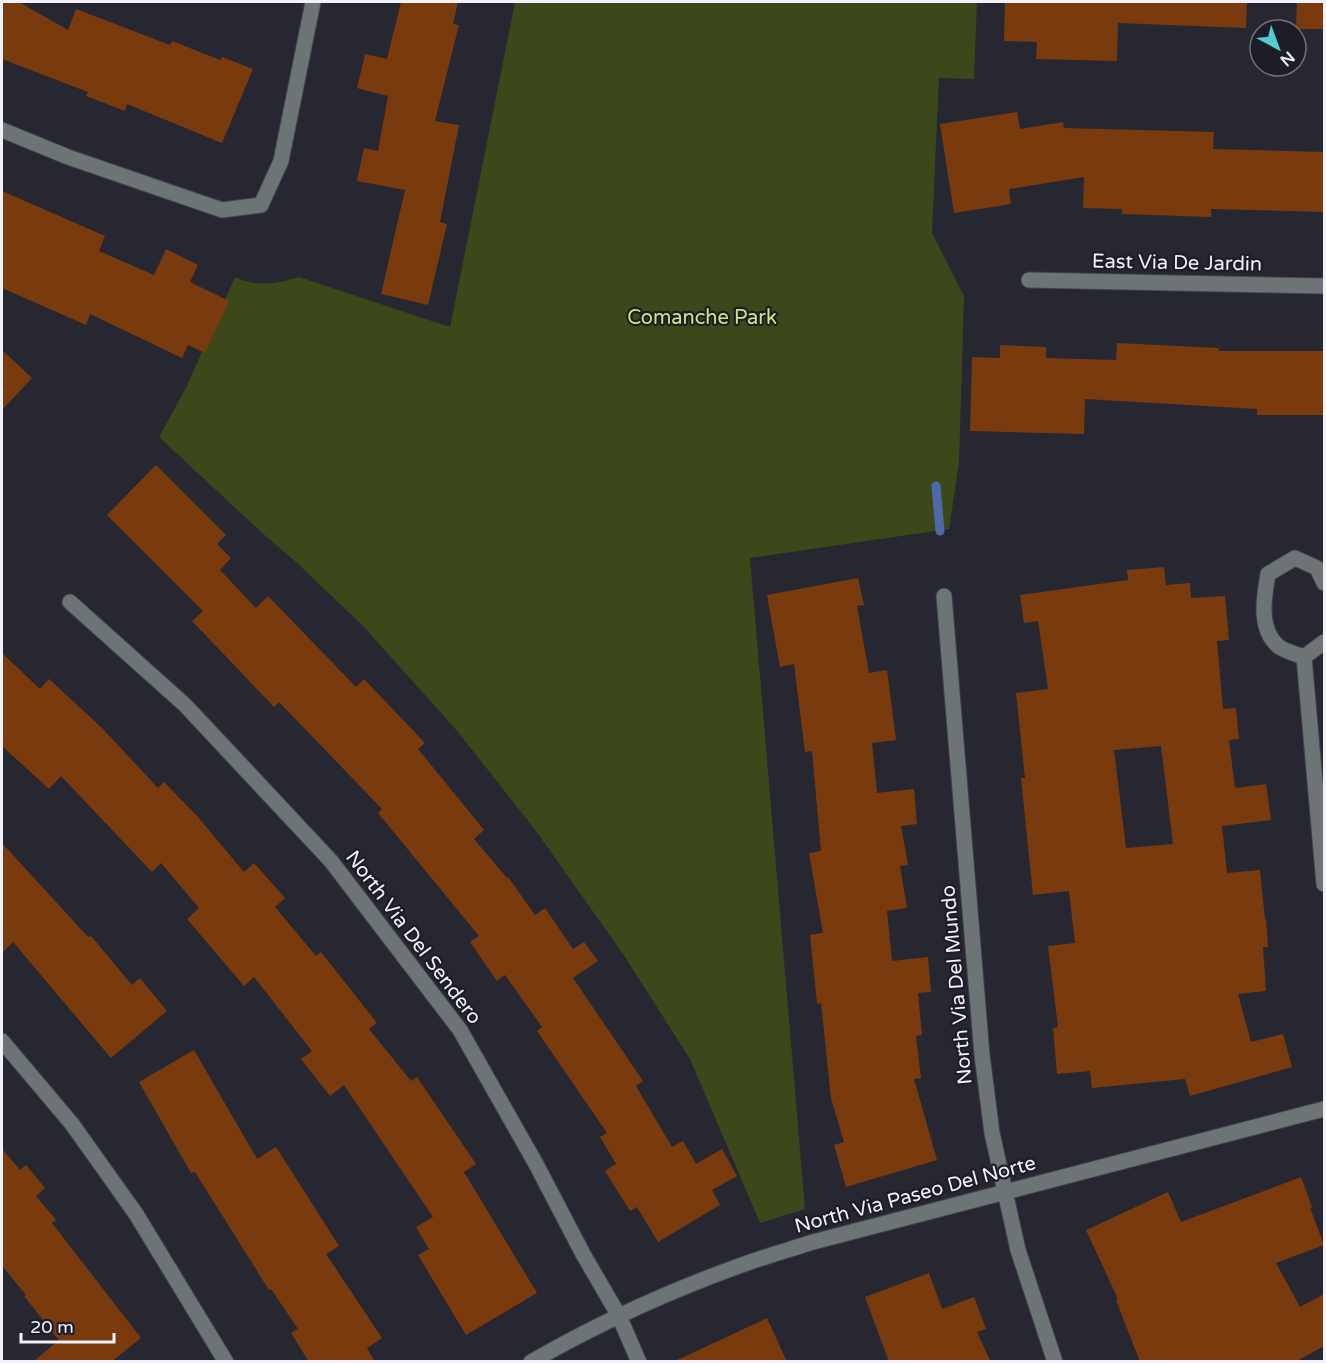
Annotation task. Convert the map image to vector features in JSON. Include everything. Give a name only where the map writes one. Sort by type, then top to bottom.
[{"type":"street","points":[[2,130],[68,157],[222,210],[261,205],[281,161],[313,2]]},
{"type":"street","name":"East Via De Jardin","points":[[1029,280],[1324,286]]},
{"type":"street","points":[[1304,657],[1279,647],[1267,633],[1263,601],[1268,574],[1295,558],[1317,568],[1324,583]]},
{"type":"street","name":"North Via Del Mundo","points":[[944,596],[982,1055],[992,1133],[1018,1250],[1055,1362]]},
{"type":"street","name":"North Via Del Sendero","points":[[70,602],[185,705],[331,861],[460,1030],[619,1316],[639,1362]]},
{"type":"street","points":[[1304,657],[1324,642]]},
{"type":"street","points":[[1304,657],[1324,884]]},
{"type":"street","points":[[2,1041],[72,1124],[136,1214],[226,1362]]},
{"type":"street","name":"North Via Paseo Del Norte","points":[[531,1362],[619,1316],[690,1285],[813,1242],[1324,1109]]},
{"type":"green space","name":"Comanche Park","points":[[515,2],[977,2],[974,79],[939,78],[932,233],[964,296],[959,463],[949,529],[750,558],[805,1209],[760,1223],[690,1059],[623,954],[536,831],[458,732],[364,627],[159,437],[186,388],[235,277],[250,282],[267,283],[299,277],[450,327]]},
{"type":"building","points":[[2,2],[19,2],[68,30],[76,9],[170,45],[172,41],[220,60],[222,57],[253,69],[222,143],[127,104],[125,111],[86,96],[88,92],[2,59]]},
{"type":"building","points":[[401,2],[458,2],[453,24],[459,25],[435,121],[459,125],[440,222],[447,224],[428,305],[381,294],[405,190],[357,181],[364,148],[378,151],[388,96],[357,88],[365,54],[387,59]]},
{"type":"building","points":[[1005,2],[1247,2],[1246,28],[1118,23],[1117,61],[1036,59],[1037,42],[1004,41]]},
{"type":"building","points":[[1297,2],[1324,2],[1324,29],[1308,29],[1308,18],[1296,18]]},
{"type":"building","points":[[1017,112],[1020,129],[1063,122],[1064,128],[1214,132],[1213,149],[1324,152],[1324,212],[1211,209],[1211,217],[1122,214],[1122,209],[1083,208],[1084,177],[1009,189],[1011,204],[954,213],[940,124]]},
{"type":"building","points":[[2,191],[105,236],[99,251],[154,275],[166,249],[198,265],[190,282],[229,301],[205,353],[188,345],[182,358],[90,314],[86,325],[2,288]]},
{"type":"building","points":[[1117,343],[1219,348],[1219,351],[1324,351],[1324,415],[1257,415],[1257,409],[1085,399],[1084,434],[970,431],[972,357],[1000,358],[1000,345],[1046,347],[1046,358],[1116,360]]},
{"type":"building","points":[[2,350],[32,378],[2,410]]},
{"type":"building","points":[[156,465],[226,535],[217,544],[231,558],[220,570],[256,608],[268,596],[356,687],[364,679],[425,743],[418,749],[484,830],[474,839],[508,877],[535,915],[545,908],[573,949],[584,942],[598,961],[573,978],[643,1081],[636,1086],[672,1147],[683,1141],[696,1164],[722,1149],[737,1176],[712,1190],[720,1205],[658,1242],[637,1207],[630,1211],[605,1171],[616,1164],[600,1137],[607,1133],[537,1031],[542,1027],[505,975],[497,981],[470,942],[479,936],[378,813],[382,809],[279,702],[274,707],[192,621],[203,611],[107,515]]},
{"type":"building","points":[[1164,567],[1166,585],[1190,583],[1191,598],[1225,596],[1229,640],[1217,641],[1223,709],[1236,708],[1239,739],[1229,740],[1235,788],[1266,784],[1271,820],[1222,826],[1227,873],[1260,870],[1268,947],[1263,947],[1266,991],[1238,994],[1251,1042],[1283,1034],[1292,1067],[1190,1096],[1185,1079],[1092,1088],[1090,1071],[1057,1074],[1053,1028],[1058,1027],[1048,946],[1075,943],[1069,891],[1033,895],[1021,778],[1025,778],[1016,693],[1048,689],[1038,621],[1024,623],[1020,595],[1128,580],[1127,570]],"holes":[[[1161,746],[1173,844],[1126,848],[1114,750]]]},
{"type":"building","points":[[858,578],[864,605],[857,606],[869,673],[887,670],[896,740],[872,743],[877,793],[914,789],[917,824],[901,826],[908,865],[900,866],[907,908],[887,911],[892,961],[928,957],[931,992],[918,993],[922,1035],[916,1036],[921,1078],[914,1079],[937,1160],[846,1187],[834,1145],[844,1142],[831,1098],[821,1003],[817,1004],[810,935],[823,933],[809,853],[821,851],[812,751],[805,752],[794,664],[780,667],[767,595]]},
{"type":"building","points":[[2,653],[40,689],[49,679],[102,728],[158,788],[164,782],[198,817],[244,872],[254,863],[285,898],[275,907],[316,956],[321,952],[377,1023],[369,1029],[411,1081],[417,1077],[476,1164],[464,1172],[537,1293],[466,1335],[418,1255],[429,1249],[416,1227],[433,1217],[344,1085],[330,1096],[301,1059],[312,1051],[254,977],[244,986],[187,919],[199,908],[161,863],[152,872],[61,776],[49,789],[2,746]]},
{"type":"building","points":[[2,843],[88,937],[91,936],[132,985],[140,978],[167,1011],[111,1058],[13,942],[2,953]]},
{"type":"building","points":[[194,1050],[257,1159],[276,1147],[339,1246],[326,1254],[382,1338],[367,1348],[375,1362],[309,1362],[291,1333],[298,1329],[271,1289],[269,1290],[195,1172],[191,1173],[139,1082]]},
{"type":"building","points":[[2,1149],[20,1170],[26,1165],[45,1188],[36,1196],[56,1220],[52,1223],[141,1338],[111,1362],[33,1362],[59,1340],[2,1266]]},
{"type":"building","points":[[1301,1177],[1324,1245],[1276,1263],[1300,1307],[1324,1294],[1324,1346],[1295,1362],[1140,1362],[1116,1300],[1118,1299],[1086,1230],[1168,1192],[1181,1222]]},
{"type":"building","points":[[929,1273],[942,1309],[974,1297],[986,1329],[977,1332],[991,1362],[889,1362],[865,1297]]},
{"type":"building","points":[[767,1318],[787,1362],[673,1362]]},
{"type":"waterway","points":[[936,486],[940,531]]}]
